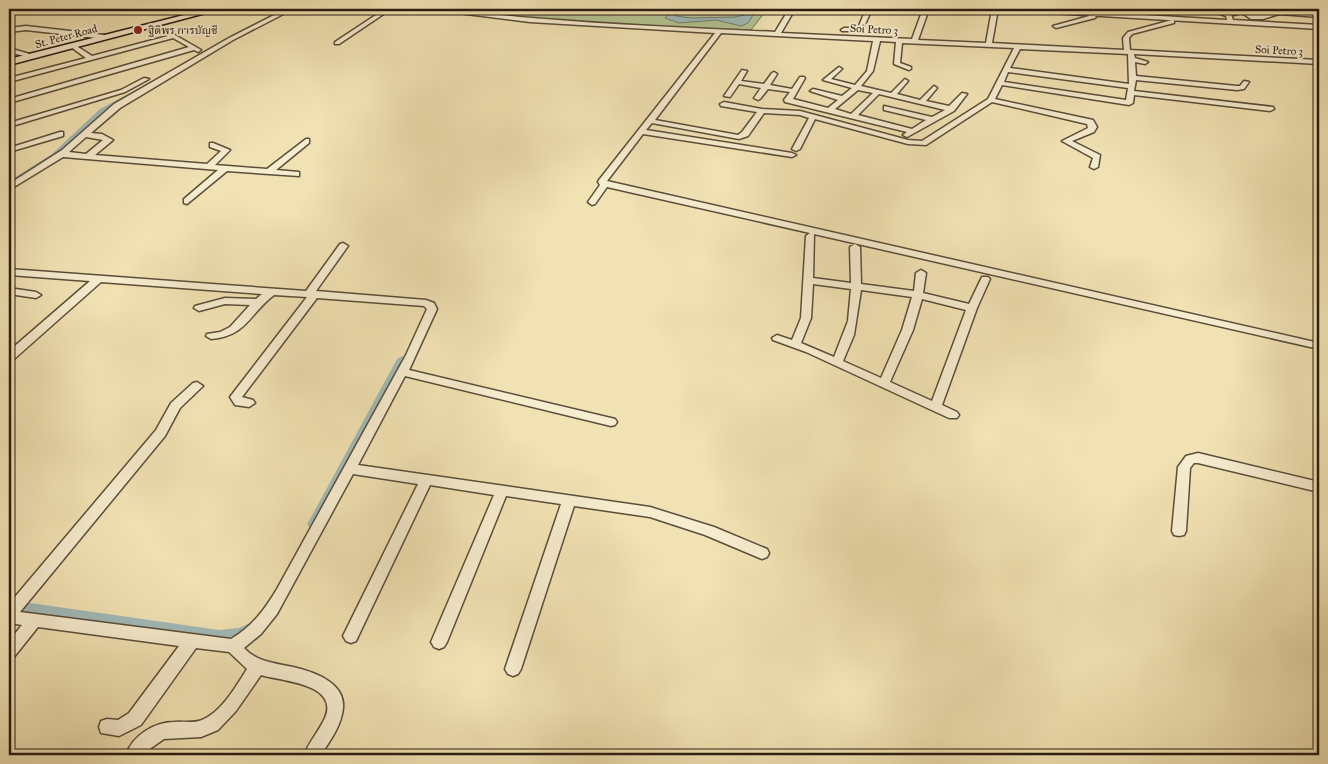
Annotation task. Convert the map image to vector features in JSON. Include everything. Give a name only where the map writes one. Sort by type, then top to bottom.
[{"type":"street","name":"St. Peter Road","points":[[9,62],[217,9]]},
{"type":"street","points":[[9,188],[61,154],[117,106],[202,51],[290,9]]},
{"type":"street","points":[[337,43],[388,9]]},
{"type":"street","name":"Soi Petro 3","points":[[429,9],[530,20],[1319,62]]},
{"type":"street","points":[[466,14],[472,9]]},
{"type":"street","points":[[777,34],[792,9]]},
{"type":"street","points":[[835,36],[841,30],[860,30],[869,9]]},
{"type":"street","points":[[915,40],[926,9]]},
{"type":"street","points":[[989,44],[995,9]]},
{"type":"street","points":[[1018,9],[1181,19],[1230,15],[1258,17],[1279,12],[1319,15]]},
{"type":"street","points":[[1148,9],[1150,17]]},
{"type":"street","points":[[1299,13],[1308,18],[1299,21]]},
{"type":"street","points":[[1056,26],[1105,15]]},
{"type":"street","points":[[1230,15],[1319,27]]},
{"type":"street","points":[[1000,83],[1039,92],[1130,103],[1133,78],[1132,60],[1126,33],[1181,19]]},
{"type":"street","points":[[154,24],[202,51]]},
{"type":"street","points":[[767,26],[781,26]]},
{"type":"street","points":[[9,30],[23,27],[104,37]]},
{"type":"street","points":[[23,36],[41,29]]},
{"type":"street","points":[[605,184],[602,182],[720,31]]},
{"type":"street","points":[[9,80],[174,36]]},
{"type":"street","points":[[830,110],[856,88],[870,71],[877,39]]},
{"type":"street","points":[[899,40],[897,64],[910,68]]},
{"type":"street","points":[[73,46],[91,58]]},
{"type":"street","points":[[724,104],[762,111],[813,116],[916,143],[923,143],[991,100],[1018,46]]},
{"type":"street","points":[[9,50],[31,56]]},
{"type":"street","points":[[9,101],[202,51]]},
{"type":"street","points":[[62,57],[64,59],[60,63],[65,65]]},
{"type":"street","points":[[1132,60],[1145,62]]},
{"type":"street","points":[[839,69],[826,80],[951,109]]},
{"type":"street","points":[[1007,70],[1047,71],[1132,89],[1270,109]]},
{"type":"street","points":[[728,96],[744,71]]},
{"type":"street","points":[[758,98],[774,74]]},
{"type":"street","points":[[784,108],[802,78]]},
{"type":"street","points":[[1133,78],[1237,88],[1242,88],[1246,82]]},
{"type":"street","points":[[9,124],[123,91],[146,79]]},
{"type":"street","points":[[892,96],[905,81]]},
{"type":"street","points":[[737,82],[794,91]]},
{"type":"street","points":[[922,102],[934,88]]},
{"type":"street","points":[[813,91],[843,99]]},
{"type":"street","points":[[853,116],[878,92]]},
{"type":"street","points":[[902,138],[951,109],[964,94]]},
{"type":"street","points":[[788,100],[913,131]]},
{"type":"street","points":[[991,100],[1090,122],[1093,127],[1091,130],[1066,141],[1097,157],[1094,166]]},
{"type":"street","points":[[887,108],[932,120]]},
{"type":"street","points":[[650,121],[740,137],[745,134],[762,111]]},
{"type":"street","points":[[642,132],[794,152],[813,116]]},
{"type":"street","points":[[9,150],[60,134]]},
{"type":"street","points":[[84,135],[109,140],[88,156]]},
{"type":"street","points":[[268,172],[306,141]]},
{"type":"street","points":[[208,166],[226,150],[213,145]]},
{"type":"street","points":[[61,154],[296,174]]},
{"type":"street","points":[[187,200],[225,168]]},
{"type":"street","points":[[592,202],[605,184]]},
{"type":"street","points":[[605,184],[1319,346]]},
{"type":"street","points":[[795,345],[806,318],[811,236]]},
{"type":"street","points":[[249,403],[239,402],[236,396],[312,294],[343,246]]},
{"type":"street","points":[[837,362],[848,341],[857,287],[856,247]]},
{"type":"street","points":[[883,384],[908,331],[920,295],[921,272],[914,264],[924,256]]},
{"type":"street","points":[[921,272],[946,261]]},
{"type":"street","points":[[9,272],[312,294],[430,305],[431,312],[402,372],[351,468],[266,621],[249,638],[233,646],[35,620],[13,610],[161,433],[175,406],[197,386]]},
{"type":"street","points":[[9,287],[26,273]]},
{"type":"street","points":[[9,357],[99,278]]},
{"type":"street","points":[[936,407],[984,279]]},
{"type":"street","points":[[808,280],[920,295],[972,308]]},
{"type":"street","points":[[9,291],[36,295]]},
{"type":"street","points":[[211,336],[224,336],[234,331],[258,302],[272,292]]},
{"type":"street","points":[[199,308],[225,301],[258,302]]},
{"type":"street","points":[[777,338],[837,362],[953,415]]},
{"type":"street","points":[[402,372],[611,422]]},
{"type":"street","points":[[1179,531],[1184,467],[1190,459],[1198,458],[1319,487]]},
{"type":"street","points":[[351,468],[659,515],[717,534],[762,553]]},
{"type":"street","points":[[351,636],[426,480]]},
{"type":"street","points":[[439,642],[502,491]]},
{"type":"street","points":[[513,669],[569,501]]},
{"type":"street","points":[[9,652],[35,620]]},
{"type":"street","points":[[107,727],[119,728],[135,720],[192,641]]},
{"type":"street","points":[[233,646],[246,661],[257,667],[323,683],[334,695],[335,712],[312,755]]},
{"type":"street","points":[[134,755],[144,742],[156,732],[211,725],[221,717],[257,667]]},
{"type":"green space","points":[[474,9],[767,9],[751,30],[626,25],[469,13]]},
{"type":"water","points":[[675,9],[682,9],[676,16],[691,18],[736,17],[755,12],[748,23],[741,26],[716,20],[679,23],[665,18]]},
{"type":"waterway","points":[[447,9],[465,11],[468,9]]},
{"type":"waterway","points":[[195,58],[239,33]]},
{"type":"waterway","points":[[9,184],[54,155],[102,110],[152,83]]},
{"type":"waterway","points":[[313,524],[402,359]]},
{"type":"waterway","points":[[9,606],[219,636],[240,634],[252,628]]},
{"type":"place","name":"ฐิติพร การบัญชี","points":[[138,30]]}]
